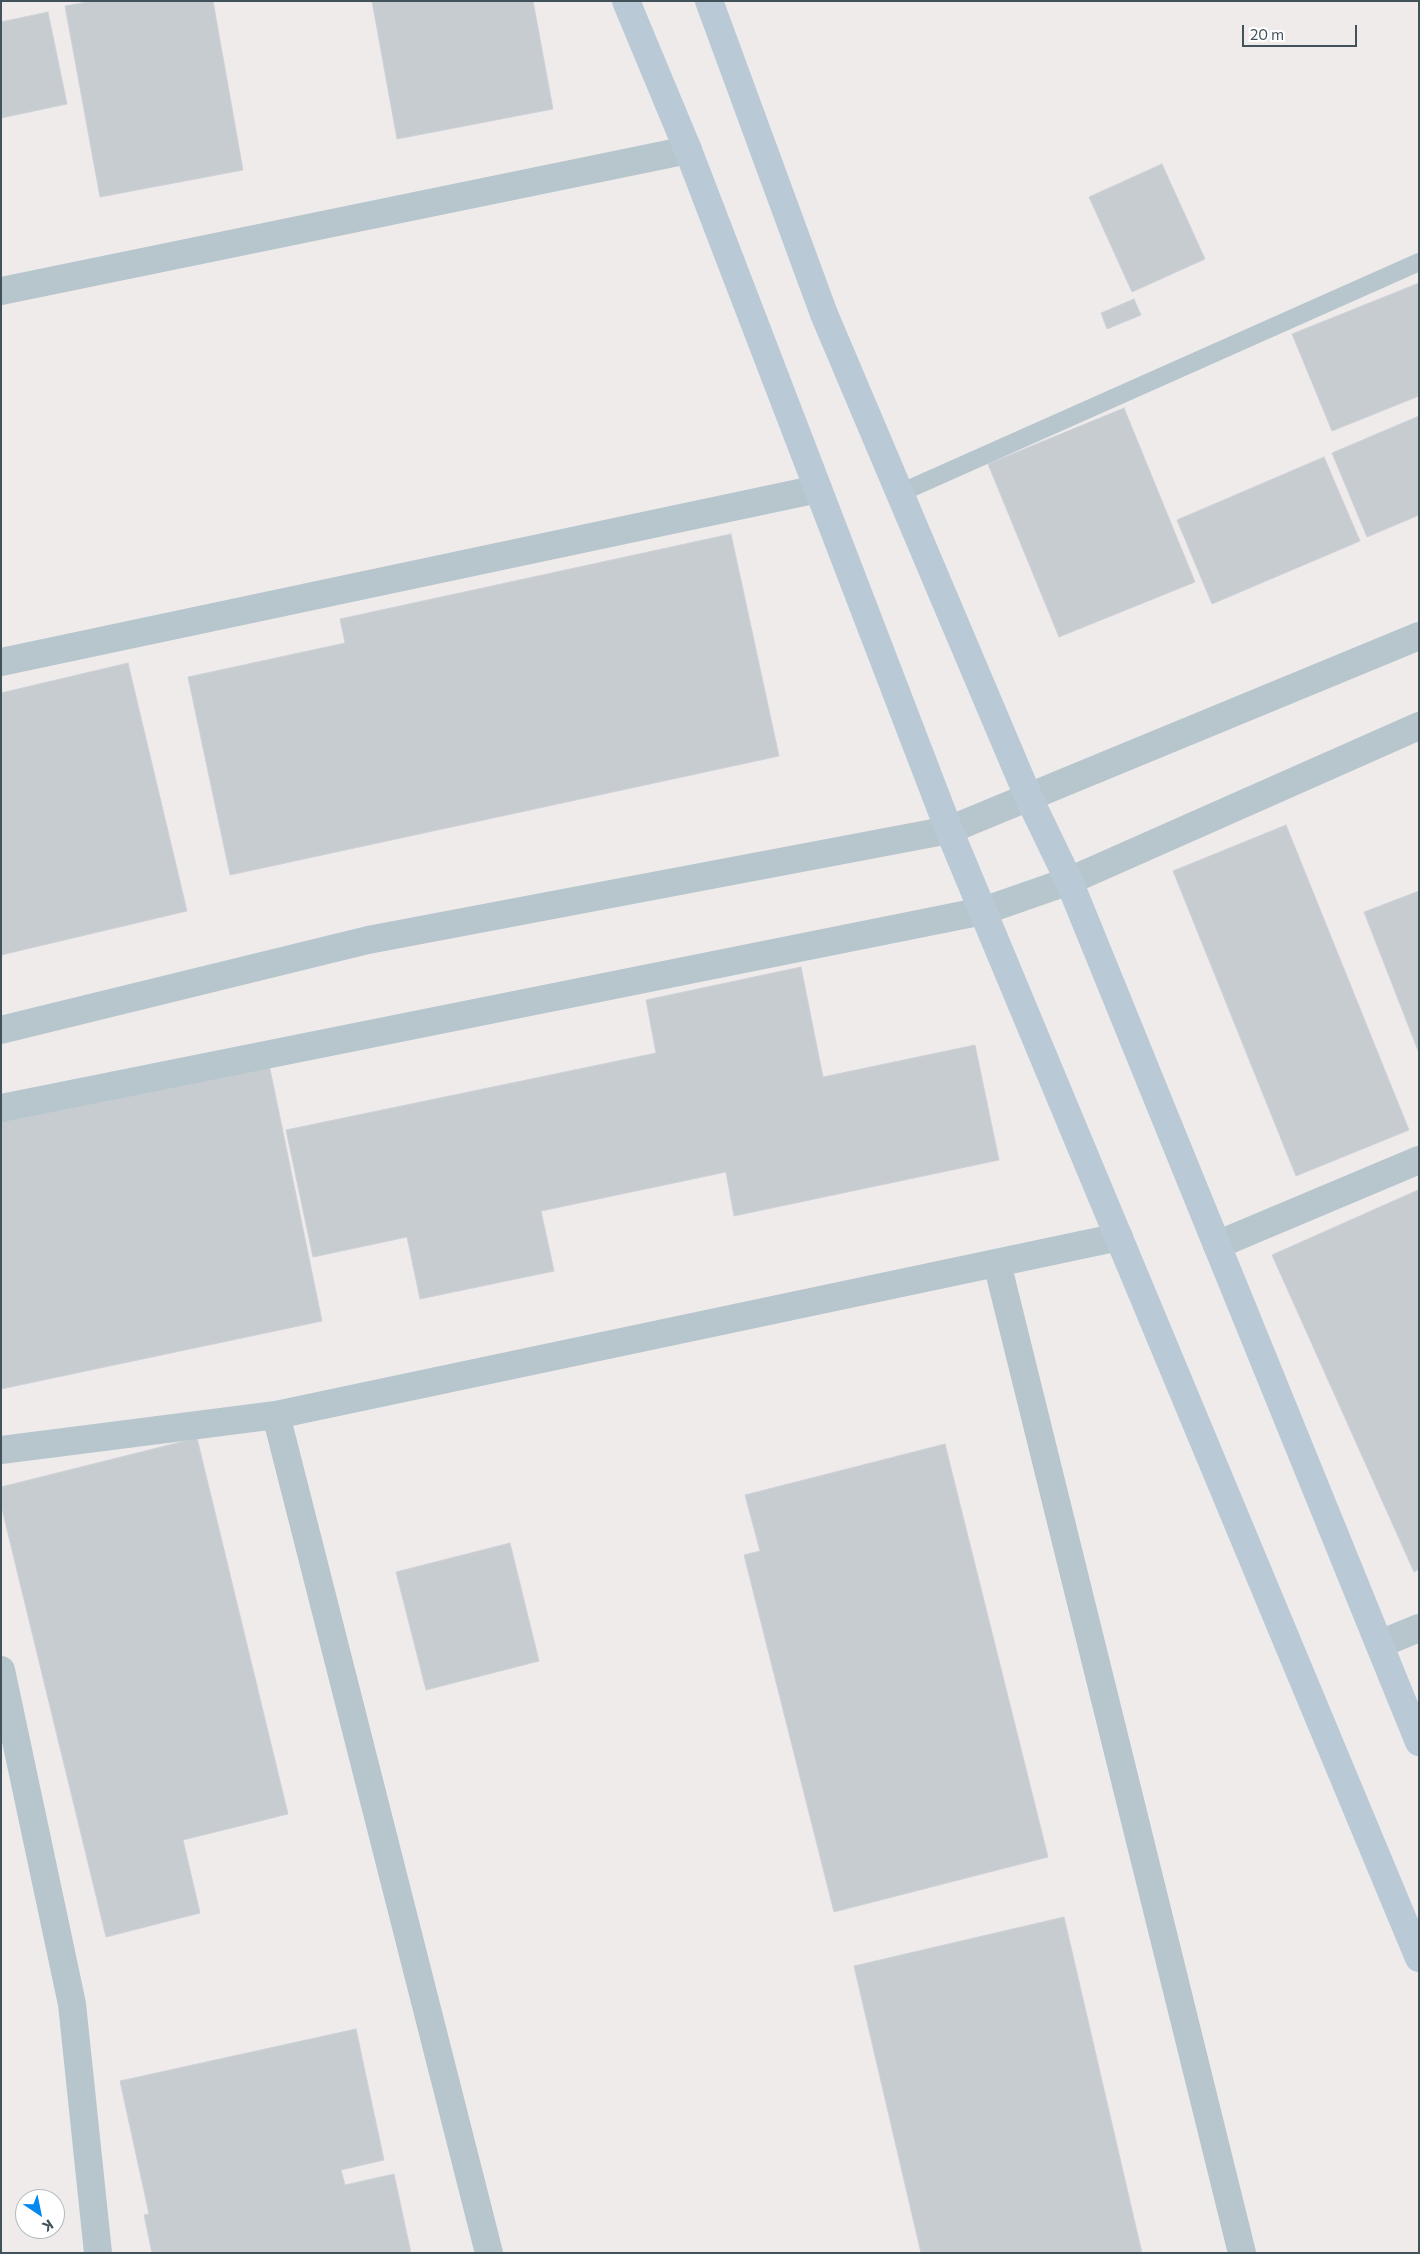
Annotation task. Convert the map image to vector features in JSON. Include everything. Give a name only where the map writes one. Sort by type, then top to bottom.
[{"type":"main road","points":[[626,1],[688,150],[949,830],[1419,1958]]},
{"type":"main road","points":[[709,1],[824,314],[1028,796],[1069,881],[1419,1742]]},
{"type":"street","points":[[1,291],[688,150]]},
{"type":"street","points":[[1,662],[818,489]]},
{"type":"street","points":[[1,1030],[368,940],[949,830],[1419,636]]},
{"type":"street","points":[[1,1108],[983,910],[1069,881],[1419,726]]},
{"type":"street","points":[[1218,1245],[1419,1160]]},
{"type":"street","points":[[1,1450],[276,1415],[1119,1237]]},
{"type":"street","points":[[997,1263],[1242,2253]]},
{"type":"street","points":[[276,1415],[489,2253]]},
{"type":"street","points":[[1380,1644],[1419,1628]]},
{"type":"street","points":[[1,1670],[72,2004],[98,2253]]},
{"type":"lane","points":[[900,493],[1419,262]]},
{"type":"building","points":[[93,1],[213,1],[243,170],[100,197],[65,6]]},
{"type":"building","points":[[372,1],[533,1],[553,109],[397,139]]},
{"type":"building","points":[[48,12],[67,104],[1,118],[1,22]]},
{"type":"building","points":[[1162,164],[1205,259],[1132,292],[1089,197]]},
{"type":"building","points":[[1419,283],[1419,396],[1332,431],[1292,334]]},
{"type":"building","points":[[1134,299],[1141,315],[1107,329],[1101,313]]},
{"type":"building","points":[[1124,408],[1195,582],[1059,637],[988,464]]},
{"type":"building","points":[[1419,416],[1419,515],[1367,537],[1332,453]]},
{"type":"building","points":[[1324,457],[1360,541],[1212,604],[1177,520]]},
{"type":"building","points":[[731,534],[779,756],[230,875],[188,677],[345,643],[340,619]]},
{"type":"building","points":[[128,663],[187,911],[1,955],[1,693]]},
{"type":"building","points":[[1286,825],[1409,1130],[1296,1176],[1173,871]]},
{"type":"building","points":[[1419,891],[1419,1053],[1364,912]]},
{"type":"building","points":[[801,967],[823,1077],[975,1045],[999,1160],[734,1216],[726,1172],[541,1211],[554,1271],[420,1299],[407,1237],[313,1257],[286,1130],[656,1053],[646,1000]]},
{"type":"building","points":[[269,1064],[322,1321],[1,1389],[1,1120]]},
{"type":"building","points":[[1418,1190],[1419,1569],[1414,1572],[1272,1255]]},
{"type":"building","points":[[197,1438],[288,1814],[183,1840],[200,1913],[106,1937],[1,1505],[1,1487]]},
{"type":"building","points":[[945,1444],[1048,1857],[834,1912],[744,1555],[760,1551],[745,1495]]},
{"type":"building","points":[[510,1543],[539,1661],[426,1690],[396,1572]]},
{"type":"building","points":[[1064,1917],[1142,2253],[921,2253],[854,1966]]},
{"type":"building","points":[[356,2029],[384,2160],[341,2170],[345,2185],[394,2174],[411,2253],[152,2253],[144,2215],[149,2214],[120,2081]]}]
